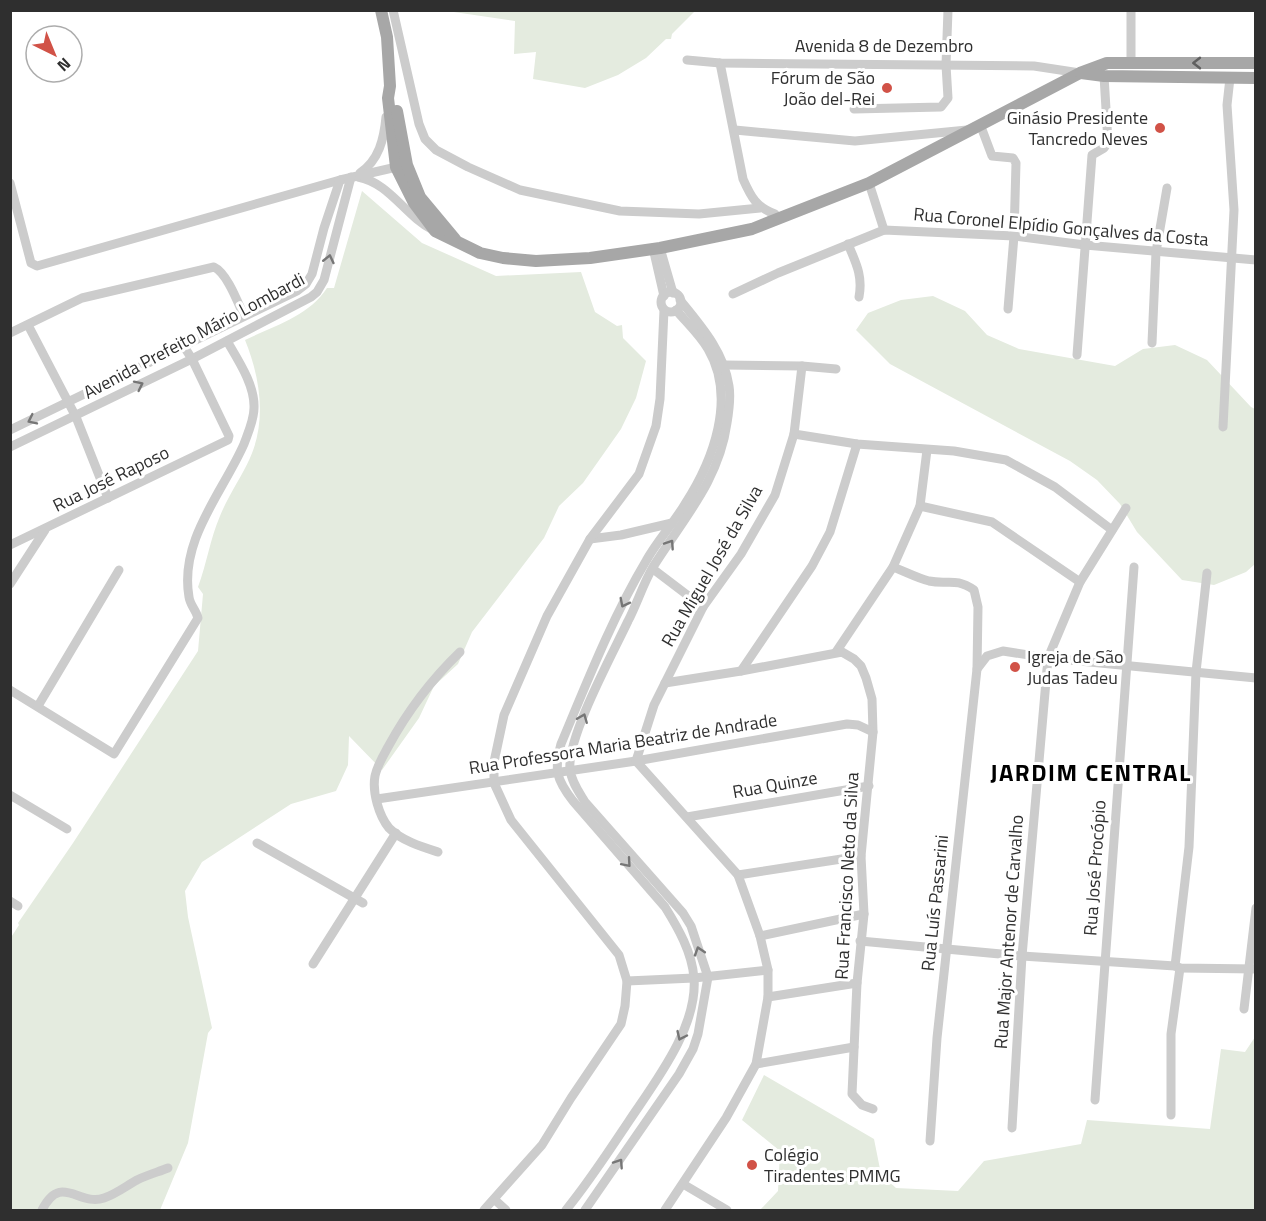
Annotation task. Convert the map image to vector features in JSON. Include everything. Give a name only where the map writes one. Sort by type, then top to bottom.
[{"type":"main road","points":[[381,10],[387,37],[389,92],[394,96],[401,166],[414,203],[435,231],[458,243],[480,253],[536,261],[590,258],[656,248],[768,224],[869,183],[1080,73]]},
{"type":"main road","name":"Avenida 8 de Dezembro","points":[[1080,73],[1105,63],[1256,63]]},
{"type":"main road","name":"Avenida 8 de Dezembro","points":[[1080,73],[1104,76],[1256,78]]},
{"type":"main road","points":[[401,166],[420,197],[458,243]]},
{"type":"street","points":[[393,10],[419,124],[426,139],[444,155],[520,190],[620,211],[699,214],[760,208],[775,214],[768,224]]},
{"type":"street","points":[[854,109],[941,107],[948,98],[946,65],[948,10]]},
{"type":"street","points":[[1131,10],[1131,63]]},
{"type":"street","name":"Avenida 8 de Dezembro","points":[[687,60],[720,63],[1034,66],[1080,73]]},
{"type":"street","points":[[720,63],[744,179],[749,193],[760,208]]},
{"type":"street","points":[[1077,355],[1092,155],[1104,148],[1108,142],[1104,76]]},
{"type":"street","points":[[1223,427],[1234,210],[1227,105],[1230,78]]},
{"type":"street","points":[[383,186],[379,170],[379,150],[385,129],[389,92]]},
{"type":"street","points":[[735,130],[855,141],[974,127],[992,156],[1013,158],[1016,163],[1014,236],[1008,309]]},
{"type":"street","points":[[353,177],[370,164],[379,150]]},
{"type":"street","points":[[10,183],[31,263],[37,266],[340,180],[401,166]]},
{"type":"street","points":[[353,177],[366,178],[383,186],[416,219],[435,231]]},
{"type":"street","name":"Avenida Prefeito Mário Lombardi","points":[[10,447],[76,417],[311,297],[324,280],[353,177]]},
{"type":"street","name":"Avenida Prefeito Mário Lombardi","points":[[10,430],[297,291],[306,284],[312,274],[340,180]]},
{"type":"street","points":[[869,183],[884,230]]},
{"type":"street","points":[[1152,343],[1156,252],[1167,188]]},
{"type":"street","points":[[10,230],[21,227]]},
{"type":"street","name":"Rua Coronel Elpídio Gonçalves da Costa","points":[[733,294],[884,230],[1014,236],[1085,245],[1256,260]]},
{"type":"street","points":[[848,244],[859,270],[861,280],[859,297]]},
{"type":"street","points":[[566,1210],[592,1176],[673,1052],[691,1011],[694,978],[686,945],[665,907],[564,790],[556,772],[561,744],[607,637],[646,560],[703,476],[719,424],[721,394],[718,372],[708,350],[673,300],[656,248]]},
{"type":"street","points":[[10,333],[82,298],[214,267],[219,269],[230,286],[244,316]]},
{"type":"street","points":[[312,274],[324,280]]},
{"type":"street","points":[[484,1210],[542,1145],[621,1024],[625,1006],[627,981],[619,955],[511,820],[494,783],[494,762],[504,715],[546,616],[590,539],[639,474],[656,426],[660,399],[664,310],[661,302],[673,300]]},
{"type":"street","points":[[664,310],[670,312],[673,300]]},
{"type":"street","points":[[585,1210],[679,1074],[693,1049],[702,1019],[708,977],[691,926],[683,913],[585,802],[576,788],[570,770],[570,759],[581,722],[653,568],[709,483],[725,439],[730,388],[724,365],[713,343],[673,300]]},
{"type":"street","points":[[28,325],[76,417],[108,498]]},
{"type":"street","points":[[10,690],[114,754],[198,618],[188,595],[191,553],[201,525],[248,434],[255,408],[241,365],[227,341]]},
{"type":"street","points":[[183,345],[192,359],[227,439]]},
{"type":"street","points":[[724,365],[836,369]]},
{"type":"street","name":"Rua Miguel José da Silva","points":[[636,761],[654,705],[703,607],[741,554],[775,495],[794,434],[802,366]]},
{"type":"street","name":"Rua José Raposo","points":[[10,545],[45,530],[227,439],[248,434]]},
{"type":"street","points":[[794,434],[857,444],[954,451],[1006,460],[1055,487],[1112,530]]},
{"type":"street","points":[[741,671],[812,566],[830,532],[857,444]]},
{"type":"street","points":[[665,683],[836,652],[893,567],[920,506],[927,450]]},
{"type":"street","points":[[920,506],[992,522],[1080,582]]},
{"type":"street","name":"Rua Major Antenor de Carvalho","points":[[1012,1128],[1022,956],[1048,658],[1080,582],[1126,508]]},
{"type":"street","points":[[590,539],[621,536],[672,523]]},
{"type":"street","points":[[10,584],[45,530]]},
{"type":"street","name":"Rua Luís Passarini","points":[[893,567],[930,581],[947,580],[965,583],[974,590],[978,607],[977,669],[937,1038],[930,1141]]},
{"type":"street","name":"Rua José Procópio","points":[[1095,1101],[1134,567]]},
{"type":"street","points":[[653,568],[703,607]]},
{"type":"street","points":[[38,706],[119,570]]},
{"type":"street","points":[[1172,1115],[1171,1034],[1189,847],[1196,672],[1207,573]]},
{"type":"street","points":[[438,852],[418,846],[390,828],[382,817],[373,788],[375,773],[398,730],[424,692],[460,652]]},
{"type":"street","name":"Rua Francisco Neto da Silva","points":[[836,652],[849,655],[861,666],[872,699],[873,732],[861,856],[864,914],[857,983],[852,1094],[862,1105],[873,1109]]},
{"type":"street","points":[[977,669],[987,657],[998,652],[1256,678]]},
{"type":"street","name":"Rua Professora Maria Beatriz de Andrade","points":[[377,799],[636,761],[848,724],[858,725],[873,732]]},
{"type":"street","points":[[636,761],[738,874],[760,936],[768,970],[768,997],[756,1064],[726,1118],[666,1210]]},
{"type":"street","name":"Rua Quinze","points":[[687,817],[869,786]]},
{"type":"street","points":[[10,795],[67,829]]},
{"type":"street","points":[[312,964],[359,900],[396,833]]},
{"type":"street","points":[[257,843],[359,900]]},
{"type":"street","points":[[738,874],[861,856]]},
{"type":"street","points":[[1244,1009],[1253,969],[1256,908]]},
{"type":"street","points":[[760,936],[864,914]]},
{"type":"street","points":[[860,941],[1022,956],[1105,960],[1178,967],[1253,969]]},
{"type":"street","points":[[627,981],[708,977],[768,970]]},
{"type":"street","points":[[768,997],[857,983]]},
{"type":"street","points":[[756,1064],[854,1047]]},
{"type":"street","points":[[42,1210],[50,1196],[70,1193],[93,1199],[104,1198],[168,1168]]},
{"type":"street","points":[[683,1184],[727,1210]]},
{"type":"street","points":[[495,1200],[506,1210]]},
{"type":"shaded area","points":[[695,10],[672,34],[671,39],[666,39],[646,58],[618,75],[585,88],[533,79],[536,52],[514,54],[515,21],[447,11]]},
{"type":"shaded area","points":[[362,191],[422,243],[496,276],[581,272],[595,312],[617,326],[622,325],[623,338],[646,361],[636,398],[621,429],[583,483],[559,506],[544,538],[472,632],[458,664],[434,686],[419,718],[382,770],[349,736],[348,765],[336,791],[291,804],[202,862],[185,891],[188,917],[212,1028],[208,1033],[188,1143],[160,1210],[11,1210],[10,939],[18,923],[198,651],[203,594],[198,587],[217,525],[250,458],[258,429],[260,414],[258,384],[245,340],[301,313],[311,306],[327,288],[334,288]]},
{"type":"shaded area","points":[[933,296],[965,311],[987,335],[1019,349],[1115,366],[1143,349],[1175,345],[1207,360],[1255,409],[1255,564],[1246,572],[1214,585],[1182,580],[1137,532],[1120,504],[1097,480],[1070,461],[890,364],[856,330],[868,313],[901,300]]},
{"type":"shaded area","points":[[1255,1037],[1255,1210],[760,1210],[778,1191],[780,1151],[742,1120],[764,1075],[874,1139],[881,1174],[896,1188],[958,1191],[984,1161],[1081,1144],[1087,1120],[1210,1129],[1221,1049],[1245,1052]]},
{"type":"place","name":"Fórum de São João del-Rei","points":[[887,88]]},
{"type":"place","name":"Ginásio Presidente Tancredo Neves","points":[[1160,128]]},
{"type":"place","name":"Igreja de São Judas Tadeu","points":[[1015,667]]},
{"type":"place","name":"Colégio Tiradentes PMMG","points":[[752,1165]]},
{"type":"district","name":"JARDIM CENTRAL","points":[[1091,773]]}]
